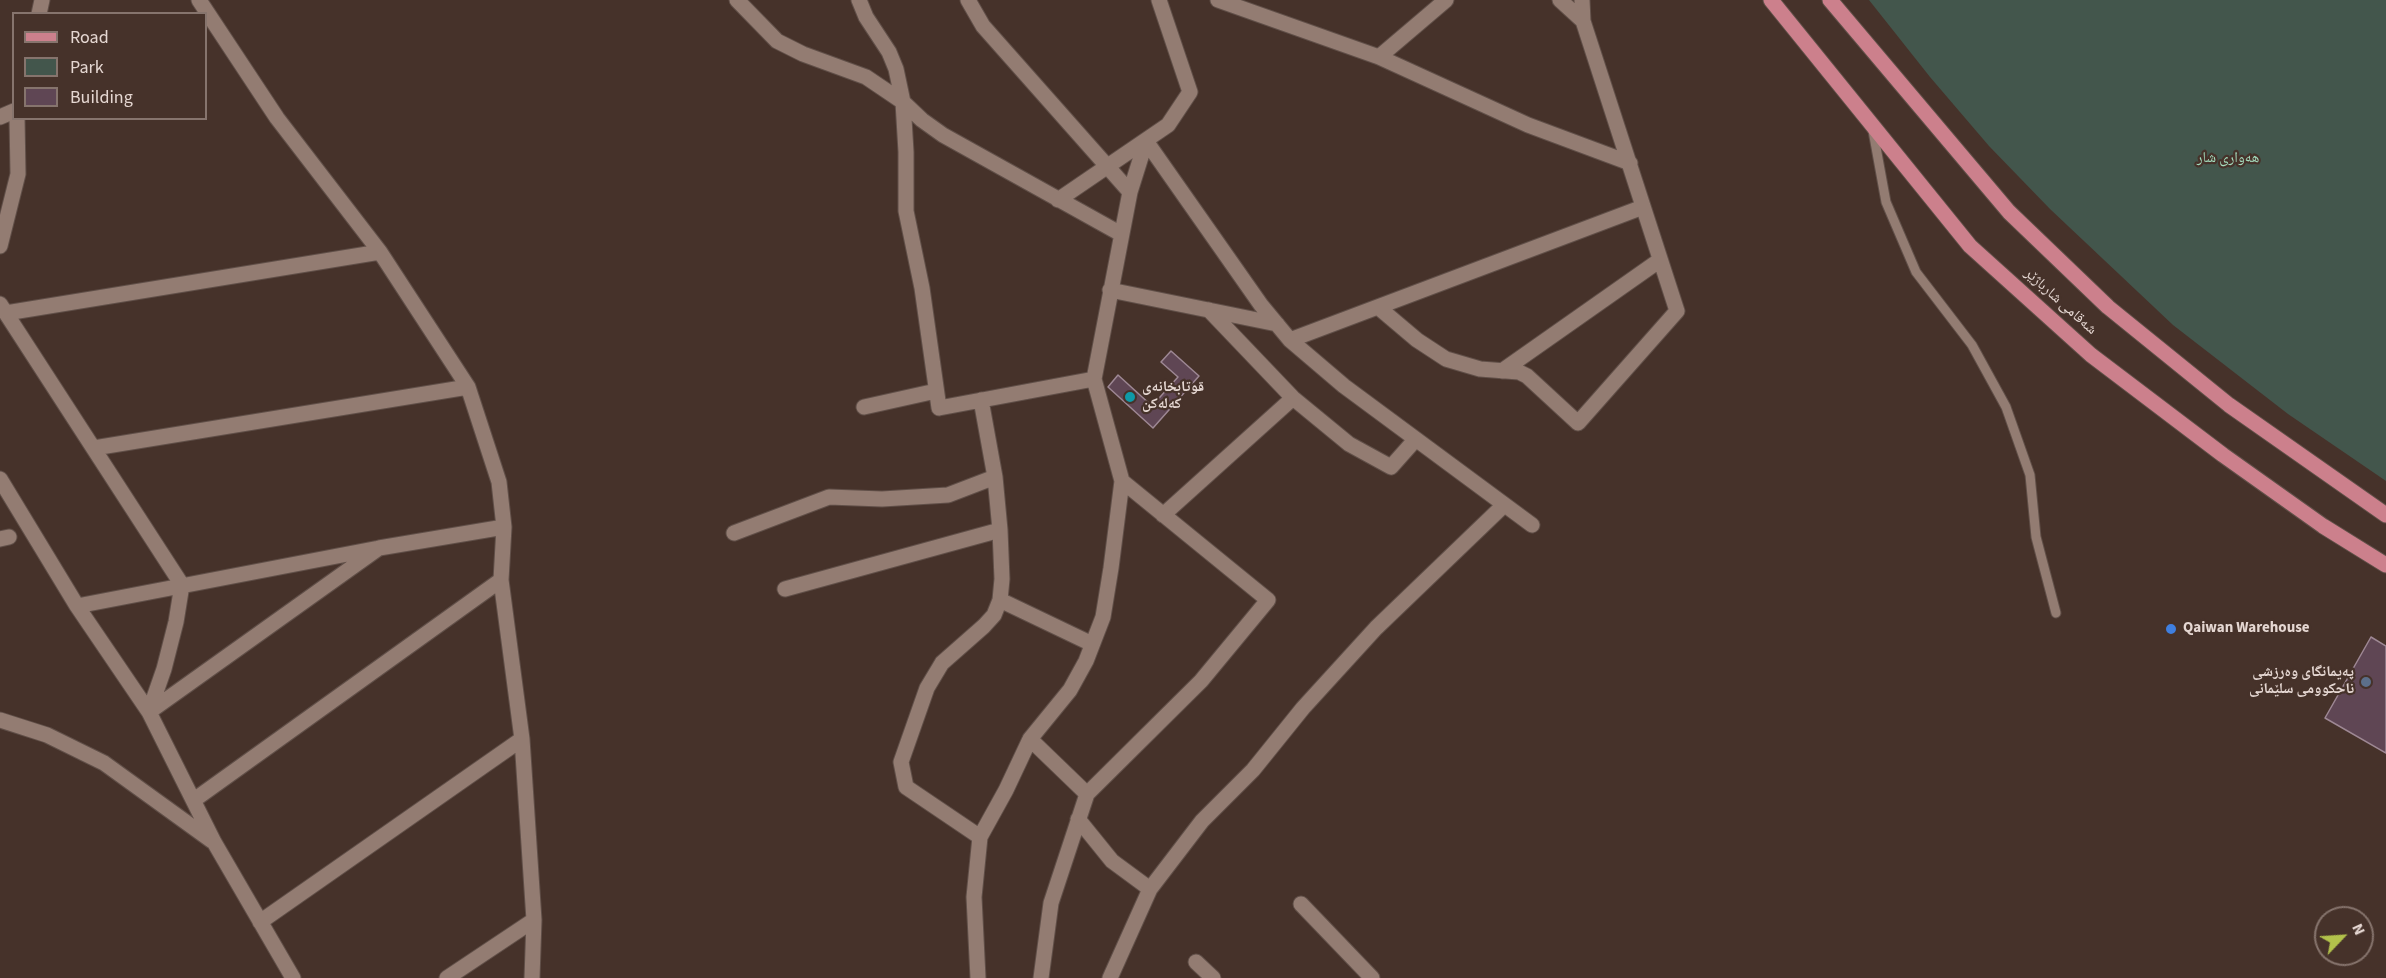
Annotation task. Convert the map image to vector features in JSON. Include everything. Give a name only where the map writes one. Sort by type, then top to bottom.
[{"type":"main road","name":"شەقامی شارباژێر","points":[[1771,0],[1970,246],[2091,356],[2223,455],[2324,526],[2386,565]]},
{"type":"main road","name":"شەقامی شارباژێر","points":[[1830,0],[2008,212],[2108,307],[2229,405],[2386,514]]},
{"type":"street","points":[[859,0],[866,17],[889,52],[896,69],[903,102],[906,211],[922,288],[939,408],[1094,379]]},
{"type":"street","points":[[968,0],[983,26],[1130,192]]},
{"type":"street","points":[[1059,200],[1168,125],[1190,92],[1159,0]]},
{"type":"street","points":[[1218,0],[1379,57],[1528,125],[1630,163]]},
{"type":"street","points":[[1379,57],[1446,0]]},
{"type":"street","points":[[1560,0],[1583,21]]},
{"type":"street","points":[[1378,307],[1417,340],[1446,359],[1480,369],[1519,372],[1527,376],[1578,423],[1677,310],[1583,21],[1582,0]]},
{"type":"street","points":[[737,2],[777,41],[803,54],[866,77],[903,102],[943,135],[1121,234]]},
{"type":"street","points":[[207,12],[277,118],[380,252],[468,387],[499,482],[504,527],[501,580],[522,739],[534,920],[532,978]]},
{"type":"street","points":[[0,246],[18,174],[17,120]]},
{"type":"street","points":[[978,978],[974,897],[980,837],[1030,739],[1070,690],[1086,661],[1103,617],[1122,481],[1094,379],[1130,192],[1146,141]]},
{"type":"street","points":[[1146,141],[1261,304],[1290,340],[1344,386],[1532,525]]},
{"type":"street","points":[[1290,340],[1643,207]]},
{"type":"street","points":[[149,712],[173,632],[182,585],[3,309],[380,252]]},
{"type":"street","points":[[1502,371],[1660,260]]},
{"type":"street","points":[[1110,290],[1277,324]]},
{"type":"street","points":[[1209,310],[1293,398],[1349,444],[1391,467],[1415,440]]},
{"type":"street","points":[[94,448],[468,387]]},
{"type":"street","points":[[864,407],[936,391]]},
{"type":"street","points":[[1163,515],[1293,398]]},
{"type":"street","points":[[980,837],[906,787],[901,762],[927,688],[942,663],[989,621],[1000,600],[1002,579],[995,477],[981,400]]},
{"type":"street","points":[[734,533],[829,497],[882,499],[948,495],[995,477]]},
{"type":"street","points":[[0,479],[77,606],[149,712],[214,842],[293,978]]},
{"type":"street","points":[[1041,978],[1052,903],[1087,794],[1201,681],[1268,600],[1122,481]]},
{"type":"street","points":[[1110,978],[1150,889],[1202,821],[1253,770],[1317,692],[1376,628],[1504,505]]},
{"type":"street","points":[[77,606],[379,548],[504,527]]},
{"type":"street","points":[[785,589],[1000,530]]},
{"type":"street","points":[[149,712],[379,548]]},
{"type":"street","points":[[194,800],[501,580]]},
{"type":"street","points":[[1000,600],[1092,644]]},
{"type":"street","points":[[0,720],[47,735],[104,763],[214,842]]},
{"type":"street","points":[[260,922],[522,739]]},
{"type":"street","points":[[1030,739],[1087,794]]},
{"type":"street","points":[[1078,819],[1112,861],[1150,889]]},
{"type":"street","points":[[1300,904],[1372,978]]},
{"type":"street","points":[[447,978],[534,920]]},
{"type":"street","points":[[1196,962],[1213,978]]},
{"type":"lane","points":[[1872,126],[1886,202],[1916,272],[1972,345],[2006,407],[2030,475],[2036,537],[2056,612]]},
{"type":"green space","name":"هەواری شار","points":[[1869,0],[2386,0],[2386,481],[2288,414],[2173,325],[2050,209],[1989,146]]},
{"type":"building","name":"قوتابخانەی کەلەکن","points":[[1171,351],[1199,376],[1153,428],[1108,387],[1118,375],[1152,406],[1178,377],[1161,362]]},
{"type":"building","name":"پەیمانگای وەرزشی ناحکوومی سلێمانی","points":[[2371,637],[2386,646],[2386,753],[2325,718]]},
{"type":"place","name":"قوتابخانەی کەلەکن","points":[[1130,397]]},
{"type":"place","name":"Qaiwan Warehouse","points":[[2171,629]]},
{"type":"place","name":"پەیمانگای وەرزشی ناحکوومی سلێمانی","points":[[2366,682]]}]
